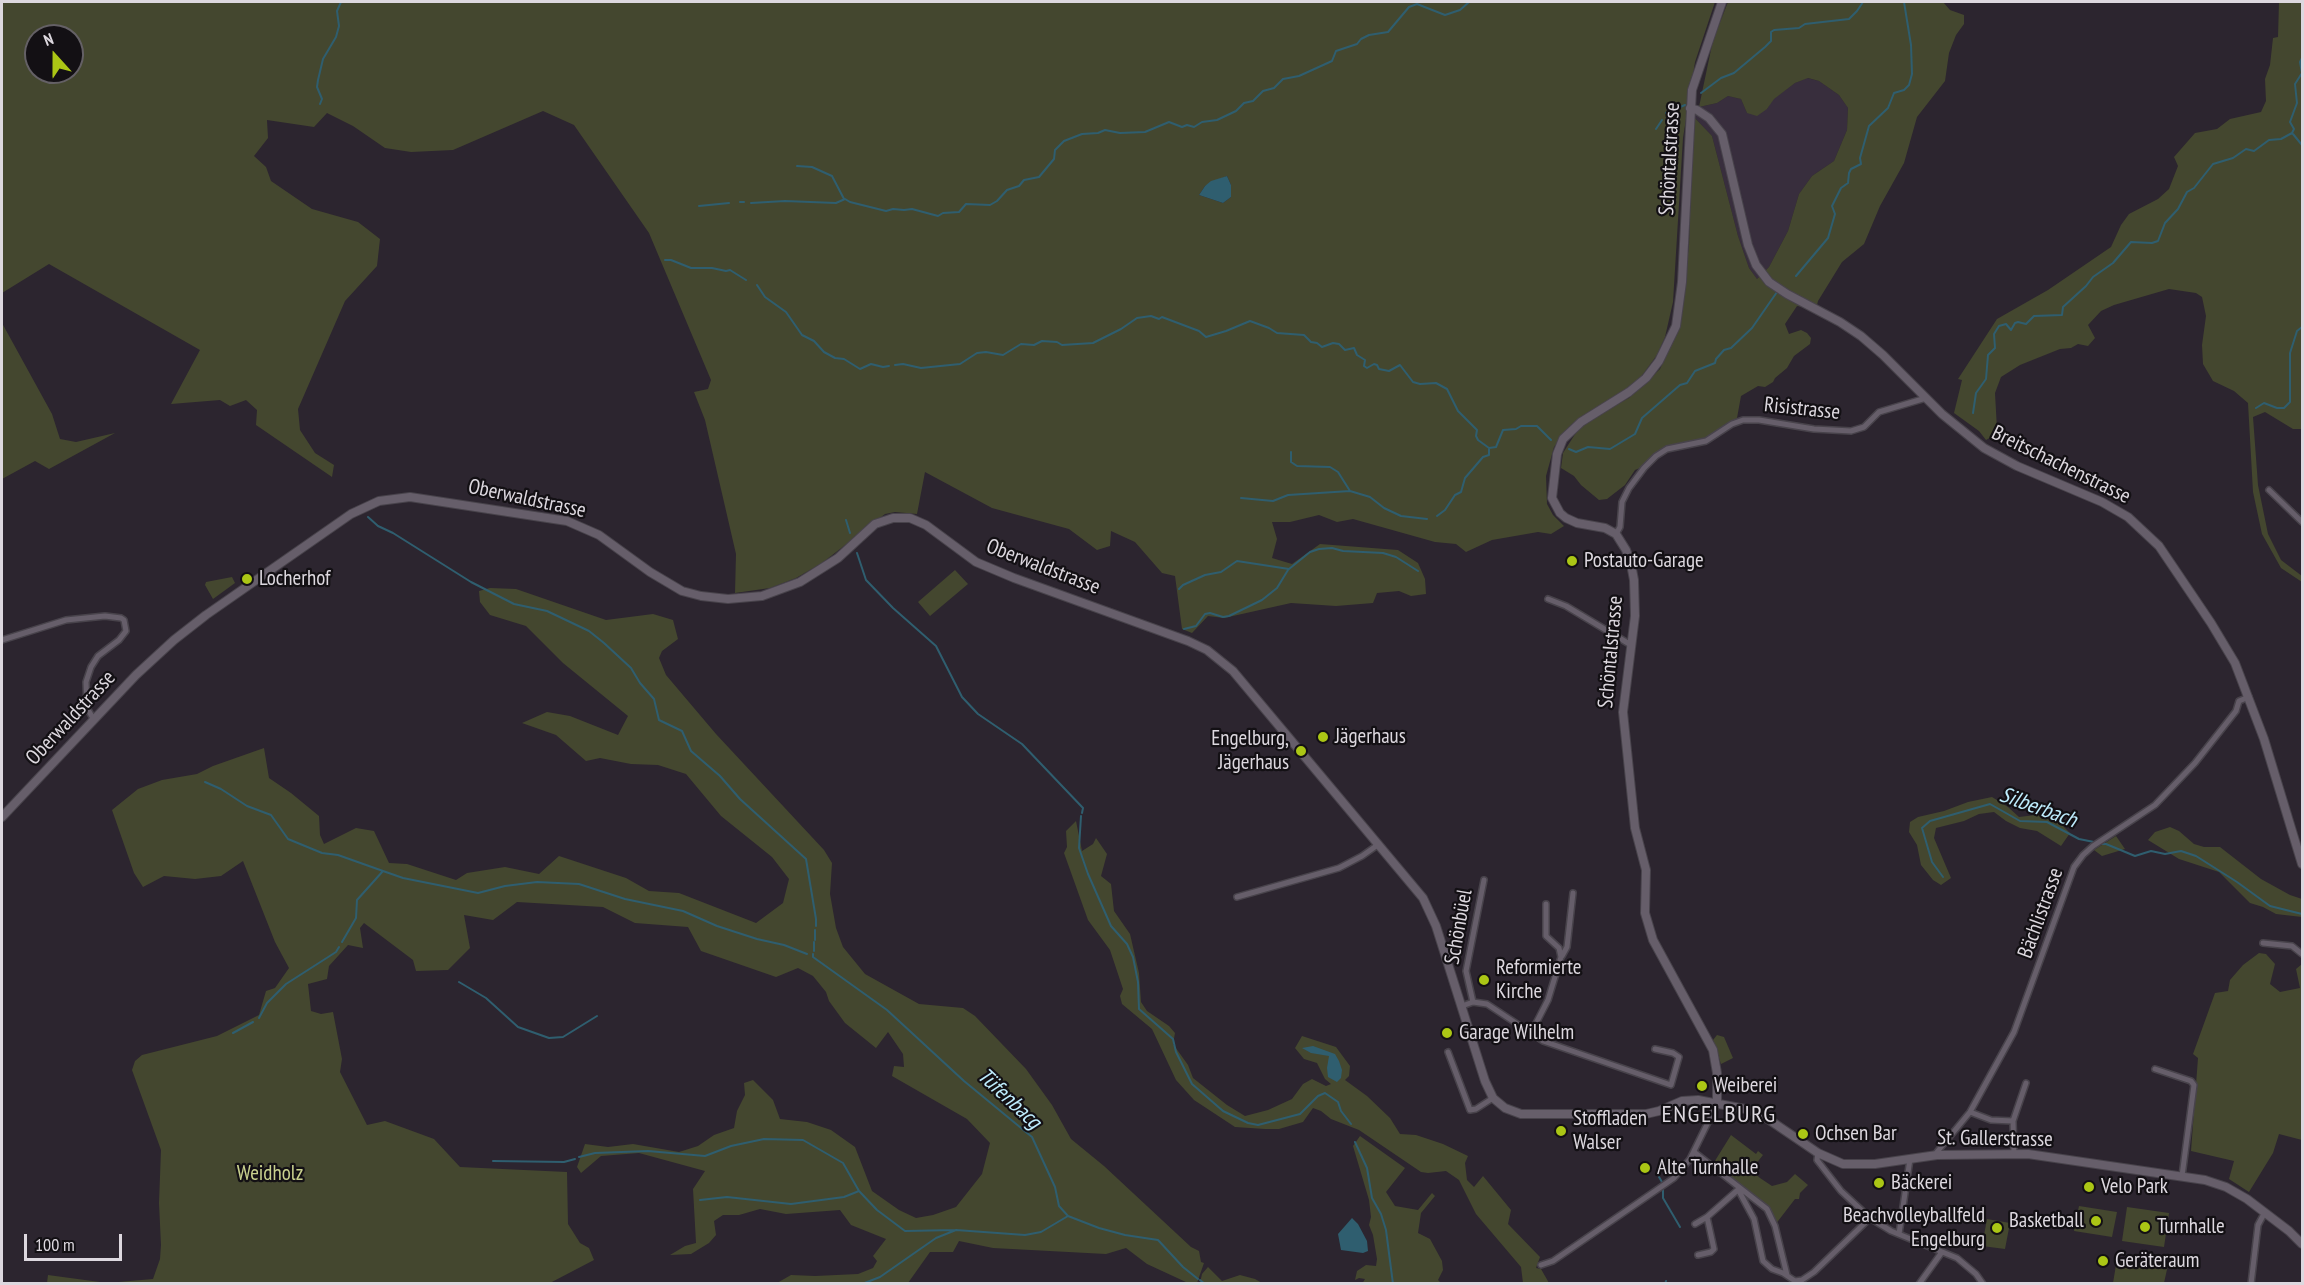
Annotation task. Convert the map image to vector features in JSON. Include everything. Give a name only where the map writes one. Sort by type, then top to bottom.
[{"type":"street","name":"Schöntalstrasse","points":[[1717,1104],[1717,1068],[1711,1043],[1656,947],[1647,920],[1646,870],[1635,828],[1624,739],[1623,702],[1635,616],[1634,580],[1626,550],[1616,534],[1605,528],[1571,521],[1560,513],[1552,498],[1556,463],[1563,439],[1570,431],[1646,378],[1671,339],[1679,313],[1682,282],[1692,90],[1722,2]]},
{"type":"street","name":"Breitschachenstrasse","points":[[1690,108],[1709,118],[1722,134],[1748,245],[1755,266],[1763,275],[1787,294],[1840,322],[1861,336],[1963,433],[1984,448],[2017,466],[2102,502],[2128,517],[2147,532],[2170,560],[2235,663],[2249,697],[2302,864]]},
{"type":"street","name":"Risistrasse","points":[[1616,534],[1620,527],[1621,506],[1625,495],[1644,468],[1656,456],[1668,449],[1706,441],[1732,424],[1743,420],[1766,420],[1814,429],[1851,431],[1864,427],[1880,412],[1926,398]]},
{"type":"street","points":[[2269,490],[2302,522]]},
{"type":"street","name":"Oberwaldstrasse","points":[[2,817],[154,658],[198,621],[351,514],[379,501],[410,497],[567,521],[600,535],[650,572],[682,591],[728,599],[762,596],[800,582],[838,558],[875,524],[885,520],[903,518],[916,520],[976,562],[1188,641],[1212,654],[1233,671],[1415,886],[1436,927],[1485,1081],[1493,1098]]},
{"type":"street","points":[[1548,598],[1566,606],[1631,645]]},
{"type":"street","points":[[2,640],[66,620],[105,616],[124,620],[126,631],[119,640],[98,656],[89,675],[85,698],[89,715],[94,720]]},
{"type":"street","name":"Bächlistrasse","points":[[1937,1155],[1937,1152],[1970,1112],[2014,1032],[2074,867],[2093,846],[2155,806],[2195,763],[2236,711],[2239,701],[2249,697]]},
{"type":"street","points":[[1237,897],[1339,868],[1379,844]]},
{"type":"street","name":"Schönbüel","points":[[1473,1002],[1466,971],[1484,880]]},
{"type":"street","points":[[1531,1033],[1548,1000],[1561,957],[1568,947],[1573,892]]},
{"type":"street","points":[[1546,904],[1546,936],[1559,948],[1561,957]]},
{"type":"street","points":[[2263,943],[2292,946],[2302,954]]},
{"type":"street","points":[[1462,1006],[1473,1002],[1487,1004],[1543,1041],[1671,1085],[1679,1057],[1655,1049]]},
{"type":"street","points":[[1448,1052],[1467,1107],[1472,1110],[1476,1109],[1493,1098]]},
{"type":"street","points":[[2155,1069],[2191,1081],[2193,1087],[2182,1176]]},
{"type":"street","points":[[2014,1154],[2013,1120],[2026,1083]]},
{"type":"street","name":"St. Gallerstrasse","points":[[1493,1098],[1504,1108],[1521,1114],[1646,1114],[1690,1099],[1717,1104],[1762,1115],[1818,1153],[1834,1161],[1851,1165],[1937,1155],[2014,1154],[2043,1156],[2213,1181],[2265,1212],[2302,1244]]},
{"type":"street","points":[[1541,1265],[1553,1261],[1674,1178],[1694,1152],[1717,1104]]},
{"type":"street","points":[[1970,1112],[1991,1120],[2013,1120]]},
{"type":"street","points":[[1694,1152],[1744,1189],[1770,1212],[1787,1275]]},
{"type":"street","points":[[1818,1153],[1817,1160],[1841,1191],[1870,1218],[1899,1234],[1964,1263],[1983,1284]]},
{"type":"street","points":[[1899,1234],[1910,1159]]},
{"type":"street","points":[[1695,1224],[1707,1217],[1740,1188]]},
{"type":"street","points":[[1740,1188],[1740,1193],[1754,1219],[1763,1261],[1772,1269],[1795,1281],[1806,1278],[1870,1218]]},
{"type":"street","points":[[2251,1284],[2258,1225],[2265,1212]]},
{"type":"street","points":[[1698,1255],[1714,1249],[1707,1217]]},
{"type":"street","points":[[1919,1284],[1942,1252]]},
{"type":"shaded area","points":[[1807,78],[1819,81],[1839,95],[1848,108],[1847,130],[1834,161],[1812,176],[1799,194],[1788,231],[1769,267],[1757,279],[1749,268],[1738,236],[1712,136],[1693,116],[1699,107],[1717,103],[1728,96],[1741,99],[1747,113],[1767,109],[1773,99],[1795,83]]},
{"type":"green space","points":[[2,2],[1715,2],[1695,62],[1683,138],[1673,302],[1665,337],[1657,355],[1635,385],[1571,425],[1554,447],[1546,476],[1547,504],[1553,515],[1564,526],[1551,534],[1538,532],[1492,540],[1466,552],[1456,544],[1435,542],[1353,519],[1337,522],[1319,515],[1290,522],[1272,522],[1277,539],[1272,558],[1292,564],[1320,544],[1398,550],[1418,563],[1425,579],[1426,594],[1411,596],[1399,591],[1377,593],[1373,603],[1336,606],[1291,603],[1224,618],[1208,616],[1192,633],[1182,629],[1175,576],[1162,573],[1135,542],[1111,531],[1110,546],[1097,550],[1069,529],[992,508],[925,472],[917,514],[895,512],[885,514],[822,563],[796,578],[770,588],[735,593],[736,554],[705,420],[694,392],[708,389],[711,380],[649,233],[574,125],[543,111],[453,150],[411,152],[385,148],[353,126],[327,113],[314,127],[267,120],[268,138],[254,156],[266,167],[271,181],[312,209],[358,222],[380,239],[377,266],[345,301],[298,409],[300,430],[315,453],[334,465],[332,477],[256,425],[257,410],[246,400],[230,406],[220,400],[171,404],[200,350],[49,264],[2,293]],"holes":[[[1227,176],[1231,185],[1231,197],[1223,203],[1199,195],[1205,186]]]},
{"type":"green space","points":[[1728,2],[1943,2],[1950,10],[1964,15],[1964,24],[1956,35],[1949,53],[1945,81],[1917,117],[1904,163],[1880,206],[1864,244],[1842,262],[1818,301],[1816,309],[1797,306],[1785,324],[1789,334],[1801,330],[1807,333],[1811,338],[1810,344],[1794,356],[1787,368],[1773,382],[1765,387],[1758,386],[1741,396],[1737,418],[1697,443],[1669,452],[1635,470],[1625,485],[1607,499],[1599,500],[1574,476],[1561,468],[1563,453],[1579,428],[1629,398],[1660,369],[1679,327],[1689,245],[1693,116],[1712,136],[1738,236],[1749,268],[1757,279],[1769,267],[1788,231],[1799,194],[1812,176],[1834,161],[1847,130],[1848,108],[1839,95],[1819,81],[1808,78],[1795,83],[1757,116],[1747,113],[1741,99],[1728,96],[1717,103],[1699,107],[1713,40]]},
{"type":"green space","points":[[2279,2],[2302,2],[2302,429],[2293,429],[2265,412],[2253,417],[2258,485],[2268,534],[2281,560],[2302,576],[2302,582],[2281,568],[2262,534],[2253,492],[2248,403],[2234,391],[2213,381],[2203,364],[2202,345],[2206,316],[2202,297],[2196,293],[2169,289],[2114,305],[2101,311],[2088,325],[2095,338],[2088,346],[2078,344],[2071,348],[2060,349],[2020,365],[2001,377],[1995,393],[1997,429],[1993,436],[1986,440],[1979,431],[1954,413],[1962,380],[1958,379],[1997,319],[2048,290],[2111,247],[2129,214],[2158,199],[2169,189],[2178,166],[2174,157],[2195,133],[2217,129],[2230,119],[2261,112],[2266,101],[2265,79],[2270,65],[2273,38],[2278,37]]},
{"type":"green space","points":[[2,323],[52,414],[60,439],[76,442],[115,433],[49,469],[35,461],[2,479]]},
{"type":"green space","points":[[955,570],[968,584],[930,616],[918,602]]},
{"type":"green space","points":[[232,577],[235,583],[213,599],[205,585],[206,582]]},
{"type":"green space","name":"Weidholz","points":[[490,588],[516,589],[606,620],[653,614],[673,620],[678,639],[662,651],[659,658],[666,675],[716,734],[824,850],[832,863],[830,894],[836,928],[843,947],[865,974],[919,1004],[963,1008],[975,1016],[1026,1069],[1052,1105],[1071,1139],[1104,1166],[1191,1247],[1199,1251],[1201,1262],[1204,1263],[1197,1283],[1188,1283],[1147,1264],[1126,1248],[1106,1254],[993,1248],[959,1241],[953,1252],[930,1252],[908,1283],[777,1283],[791,1275],[858,1274],[873,1268],[877,1261],[873,1256],[886,1239],[851,1225],[840,1210],[786,1214],[760,1209],[739,1215],[723,1215],[714,1221],[716,1235],[709,1243],[691,1254],[670,1255],[685,1246],[696,1243],[693,1189],[705,1171],[639,1153],[601,1156],[581,1173],[577,1167],[585,1144],[608,1147],[633,1144],[679,1152],[698,1146],[714,1135],[734,1128],[737,1111],[745,1095],[744,1083],[753,1080],[773,1100],[780,1119],[807,1122],[831,1130],[855,1147],[872,1191],[899,1210],[916,1218],[956,1207],[982,1174],[990,1143],[967,1119],[892,1076],[894,1066],[904,1067],[903,1054],[888,1032],[876,1048],[845,1023],[813,976],[798,968],[776,977],[701,951],[688,927],[635,923],[603,907],[517,902],[493,920],[464,915],[470,948],[448,970],[416,971],[413,960],[364,923],[360,928],[363,948],[348,945],[329,966],[327,979],[308,984],[311,1011],[321,1014],[333,1012],[342,1059],[340,1072],[367,1125],[385,1121],[434,1139],[460,1167],[567,1172],[568,1224],[580,1243],[589,1248],[594,1260],[548,1284],[47,1283],[48,1275],[107,1283],[153,1279],[160,1259],[161,1245],[159,1203],[161,1150],[132,1070],[135,1061],[142,1055],[217,1036],[259,1015],[266,991],[275,988],[289,968],[275,942],[243,861],[221,876],[195,879],[164,876],[143,887],[134,873],[112,810],[138,789],[162,780],[197,774],[264,748],[269,778],[319,816],[320,835],[324,844],[356,828],[374,831],[389,863],[407,864],[456,880],[467,873],[505,867],[539,874],[559,856],[626,878],[649,891],[679,893],[756,923],[783,903],[789,879],[772,857],[721,816],[686,774],[658,765],[631,764],[600,758],[586,761],[556,735],[522,723],[547,712],[570,716],[618,735],[628,716],[563,663],[526,626],[490,615],[480,602],[479,591]]},
{"type":"green space","points":[[1992,797],[2019,817],[2044,814],[2061,824],[2070,833],[2061,846],[2037,831],[2020,828],[2006,821],[1994,812],[1979,814],[1964,821],[1936,828],[1934,838],[1951,878],[1941,885],[1933,880],[1921,865],[1917,845],[1909,832],[1910,822],[1918,817]]},
{"type":"green space","points":[[1076,821],[1082,851],[1093,844],[1096,838],[1107,854],[1101,876],[1111,884],[1114,911],[1130,934],[1139,973],[1141,1002],[1147,1011],[1175,1033],[1173,1044],[1188,1065],[1193,1078],[1245,1116],[1268,1110],[1292,1099],[1303,1084],[1312,1079],[1326,1086],[1331,1084],[1325,1079],[1317,1063],[1304,1059],[1295,1048],[1302,1036],[1336,1047],[1350,1066],[1349,1076],[1345,1080],[1367,1096],[1390,1118],[1400,1134],[1416,1135],[1468,1156],[1465,1163],[1467,1180],[1474,1187],[1483,1176],[1511,1210],[1508,1224],[1540,1257],[1536,1268],[1541,1269],[1549,1283],[1523,1283],[1521,1267],[1476,1214],[1459,1180],[1446,1171],[1421,1172],[1359,1130],[1331,1119],[1313,1108],[1303,1122],[1279,1129],[1235,1127],[1194,1100],[1176,1080],[1152,1029],[1122,1004],[1120,996],[1123,989],[1110,950],[1088,920],[1064,853],[1067,847],[1066,831]]},
{"type":"green space","points":[[2170,827],[2179,831],[2194,844],[2204,847],[2220,847],[2261,879],[2302,899],[2302,917],[2276,914],[2250,903],[2219,872],[2179,859],[2148,840],[2155,832]]},
{"type":"green space","points":[[2116,836],[2125,849],[2102,856],[2094,850]]},
{"type":"green space","points":[[2259,953],[2266,954],[2275,964],[2270,984],[2280,992],[2300,988],[2296,969],[2302,964],[2302,1140],[2279,1134],[2273,1153],[2249,1192],[2229,1179],[2234,1161],[2191,1151],[2198,1058],[2193,1054],[2215,993],[2228,991],[2230,980],[2243,965]]},
{"type":"green space","points":[[1717,1035],[1724,1037],[1733,1058],[1721,1064],[1713,1040]]},
{"type":"green space","points":[[1731,1135],[1756,1154],[1758,1151],[1763,1155],[1751,1170],[1772,1186],[1787,1182],[1795,1174],[1808,1185],[1800,1193],[1799,1199],[1795,1199],[1775,1225],[1766,1211],[1713,1164]]},
{"type":"green space","points":[[1360,1136],[1405,1168],[1386,1192],[1395,1206],[1418,1210],[1432,1193],[1435,1196],[1421,1213],[1418,1233],[1430,1239],[1442,1261],[1443,1270],[1438,1280],[1441,1283],[1362,1284],[1365,1279],[1355,1280],[1357,1271],[1366,1265],[1376,1266],[1377,1259],[1369,1225],[1371,1217],[1369,1200],[1353,1146]]},
{"type":"green space","name":"Basketball","points":[[2079,1206],[2117,1212],[2112,1237],[2074,1231]]},
{"type":"green space","name":"Turnhalle","points":[[2127,1207],[2169,1213],[2164,1247],[2122,1241]]},
{"type":"green space","points":[[1987,1219],[2010,1223],[2005,1249],[1982,1246]]},
{"type":"green space","points":[[2117,1259],[2157,1266],[2158,1263],[2168,1265],[2164,1283],[2113,1283]]},
{"type":"green space","points":[[1208,1267],[1222,1281],[1240,1275],[1262,1283],[1200,1283],[1202,1274]]},
{"type":"water","points":[[1227,176],[1231,185],[1231,197],[1223,203],[1199,195],[1211,181]]},
{"type":"water","points":[[1313,1046],[1335,1054],[1342,1070],[1341,1078],[1337,1082],[1328,1077],[1329,1056],[1311,1053],[1302,1048]]},
{"type":"water","points":[[1352,1218],[1367,1241],[1368,1251],[1363,1253],[1341,1250],[1338,1234]]},
{"type":"waterway","points":[[320,104],[322,99],[317,87],[318,80],[323,59],[336,37],[339,26],[337,11],[341,2]]},
{"type":"waterway","points":[[751,203],[785,201],[836,203],[845,199],[886,211],[912,209],[938,216],[943,213],[959,212],[966,204],[990,205],[1007,190],[1019,186],[1024,180],[1039,177],[1054,159],[1055,150],[1064,141],[1082,134],[1105,130],[1120,133],[1145,132],[1169,122],[1182,127],[1187,125],[1194,127],[1202,122],[1217,120],[1236,111],[1244,103],[1253,101],[1263,91],[1274,88],[1283,79],[1299,76],[1332,61],[1336,51],[1357,44],[1369,35],[1388,32],[1409,7],[1417,4],[1445,15],[1460,10],[1469,2]]},
{"type":"waterway","points":[[1701,93],[1721,78],[1734,73],[1765,47],[1771,41],[1771,32],[1774,30],[1849,19],[1863,2]]},
{"type":"waterway","points":[[1796,276],[1828,238],[1835,214],[1832,206],[1841,188],[1848,183],[1851,169],[1861,164],[1860,158],[1869,126],[1888,108],[1894,93],[1904,90],[1909,85],[1912,74],[1911,45],[1904,2]]},
{"type":"waterway","points":[[1973,413],[1976,393],[1986,379],[1988,355],[1995,348],[1994,334],[1999,326],[2006,324],[2011,330],[2015,323],[2026,324],[2034,316],[2062,315],[2063,307],[2093,277],[2113,263],[2131,242],[2158,241],[2165,223],[2178,209],[2187,192],[2194,188],[2213,164],[2233,158],[2246,149],[2254,151],[2269,140],[2281,139],[2292,133],[2294,129],[2290,122],[2297,103],[2295,84],[2302,73],[2300,62],[2302,58]]},
{"type":"waterway","points":[[1666,113],[1685,105]]},
{"type":"waterway","points":[[1656,129],[1662,120]]},
{"type":"waterway","points":[[2293,134],[2302,145]]},
{"type":"waterway","points":[[797,166],[812,167],[832,176],[844,199]]},
{"type":"waterway","points":[[699,206],[729,203]]},
{"type":"waterway","points":[[665,260],[691,268],[730,270],[746,280]]},
{"type":"waterway","points":[[757,285],[765,297],[786,312],[802,335],[814,341],[824,352],[835,358],[844,359],[860,369],[871,364],[889,366]]},
{"type":"waterway","points":[[1569,449],[1576,452],[1588,447],[1610,449],[1635,434],[1642,418],[1680,385],[1687,383],[1695,371],[1715,363],[1724,350],[1731,348],[1752,328],[1777,292]]},
{"type":"waterway","points":[[895,365],[903,364],[921,368],[960,364],[977,353],[1003,355],[1021,344],[1034,345],[1042,341],[1057,342],[1062,345],[1093,343],[1137,318],[1151,316],[1159,319],[1162,317],[1199,331],[1206,337],[1250,321],[1277,333],[1304,335],[1311,342],[1322,347],[1333,343],[1339,344],[1345,350],[1354,348],[1357,355],[1365,360],[1364,366],[1367,368],[1374,364],[1379,369],[1389,371],[1400,365],[1413,382],[1436,383],[1447,389],[1458,411],[1477,430],[1478,440],[1489,448],[1496,447],[1503,430],[1516,429],[1521,426],[1537,426],[1551,440]]},
{"type":"waterway","points":[[2256,408],[2264,403],[2284,408],[2290,402],[2290,353],[2297,331],[2302,327]]},
{"type":"waterway","points":[[1437,516],[1445,510],[1455,495],[1461,492],[1465,478],[1483,457],[1489,455],[1489,449]]},
{"type":"waterway","points":[[1291,452],[1291,462],[1297,466],[1330,467],[1338,472],[1350,491]]},
{"type":"waterway","points":[[1241,498],[1273,501],[1288,495],[1350,491],[1370,497],[1384,508],[1401,516],[1427,519]]},
{"type":"waterway","points":[[368,517],[378,526],[471,582],[514,604],[547,611],[589,631],[604,643],[631,668],[654,699],[659,720],[682,731],[691,751],[806,859],[816,926]]},
{"type":"waterway","points":[[846,520],[850,533]]},
{"type":"waterway","points":[[1179,589],[1205,575],[1221,572],[1237,561],[1289,569],[1310,552],[1332,548],[1343,551],[1383,553],[1396,557],[1418,571]]},
{"type":"waterway","points":[[857,553],[866,580],[893,608],[936,646],[962,697],[978,714],[1022,744],[1083,808],[1082,813]]},
{"type":"waterway","points":[[1184,629],[1196,626],[1205,614],[1229,616],[1262,600],[1277,588],[1288,570]]},
{"type":"waterway","points":[[205,782],[221,789],[247,806],[271,815],[288,839],[322,853],[338,855],[383,871]]},
{"type":"waterway","name":"Silberbach","points":[[1943,877],[1932,862],[1922,828],[1930,821],[1990,804],[2020,821],[2047,822],[2079,839],[2094,842]]},
{"type":"waterway","points":[[1081,816],[1079,848],[1111,926],[1127,944],[1133,957],[1138,982],[1139,1009],[1173,1039],[1176,1052],[1192,1084],[1223,1111],[1248,1123],[1258,1125],[1300,1114],[1318,1096],[1325,1093],[1338,1102],[1341,1111],[1351,1124]]},
{"type":"waterway","name":"Silberbach","points":[[2101,844],[2135,856],[2151,851],[2165,854],[2181,851],[2196,856],[2270,906],[2302,914]]},
{"type":"waterway","points":[[342,942],[356,918],[357,900],[383,871],[403,878],[478,893],[505,886],[537,882],[579,884],[625,899],[683,911],[717,926],[807,954]]},
{"type":"waterway","points":[[815,930],[815,940]]},
{"type":"waterway","points":[[814,942],[814,951]]},
{"type":"waterway","points":[[259,1018],[267,1003],[286,984],[336,952],[339,947]]},
{"type":"waterway","name":"Tüfenbacg","points":[[813,954],[813,957],[887,1010],[964,1081],[1032,1137],[1055,1187],[1059,1206],[1068,1216],[1125,1235],[1158,1240],[1183,1267],[1198,1279]]},
{"type":"waterway","points":[[459,982],[486,998],[518,1027],[549,1038],[563,1037],[597,1016]]},
{"type":"waterway","points":[[233,1033],[253,1022]]},
{"type":"waterway","points":[[579,1157],[595,1153],[648,1151],[705,1156],[731,1146],[764,1139],[803,1140],[843,1163],[859,1191],[877,1210],[905,1231],[956,1230]]},
{"type":"waterway","points":[[1355,1142],[1367,1168],[1372,1198],[1381,1214],[1386,1230],[1393,1284]]},
{"type":"waterway","points":[[493,1161],[564,1162],[575,1159]]},
{"type":"waterway","points":[[1659,1177],[1662,1182]]},
{"type":"waterway","points":[[1663,1188],[1663,1198],[1680,1227]]},
{"type":"waterway","points":[[700,1200],[727,1197],[791,1204],[844,1197],[859,1191]]},
{"type":"waterway","points":[[862,1284],[880,1277],[936,1238],[956,1230],[1025,1235],[1041,1232],[1068,1216]]},
{"type":"waterway","points":[[1200,1280],[1205,1284]]},
{"type":"place","name":"Postauto-Garage","points":[[1572,561]]},
{"type":"place","name":"Locherhof","points":[[247,579]]},
{"type":"place","name":"Jägerhaus","points":[[1323,737]]},
{"type":"place","name":"Engelburg, Jägerhaus","points":[[1301,751]]},
{"type":"place","name":"Reformierte Kirche","points":[[1484,980]]},
{"type":"place","name":"Garage Wilhelm","points":[[1447,1033]]},
{"type":"place","name":"Weiberei","points":[[1702,1086]]},
{"type":"place","name":"Stoffladen Walser","points":[[1561,1131]]},
{"type":"place","name":"Ochsen Bar","points":[[1803,1134]]},
{"type":"place","name":"Alte Turnhalle","points":[[1645,1168]]},
{"type":"place","name":"Bäckerei","points":[[1879,1183]]},
{"type":"place","name":"Velo Park","points":[[2089,1187]]},
{"type":"place","name":"Basketball","points":[[2096,1221]]},
{"type":"place","name":"Turnhalle","points":[[2145,1227]]},
{"type":"place","name":"Beachvolleyballfeld Engelburg","points":[[1997,1228]]},
{"type":"place","name":"Geräteraum","points":[[2103,1261]]},
{"type":"district","name":"ENGELBURG","points":[[1719,1115]]}]
